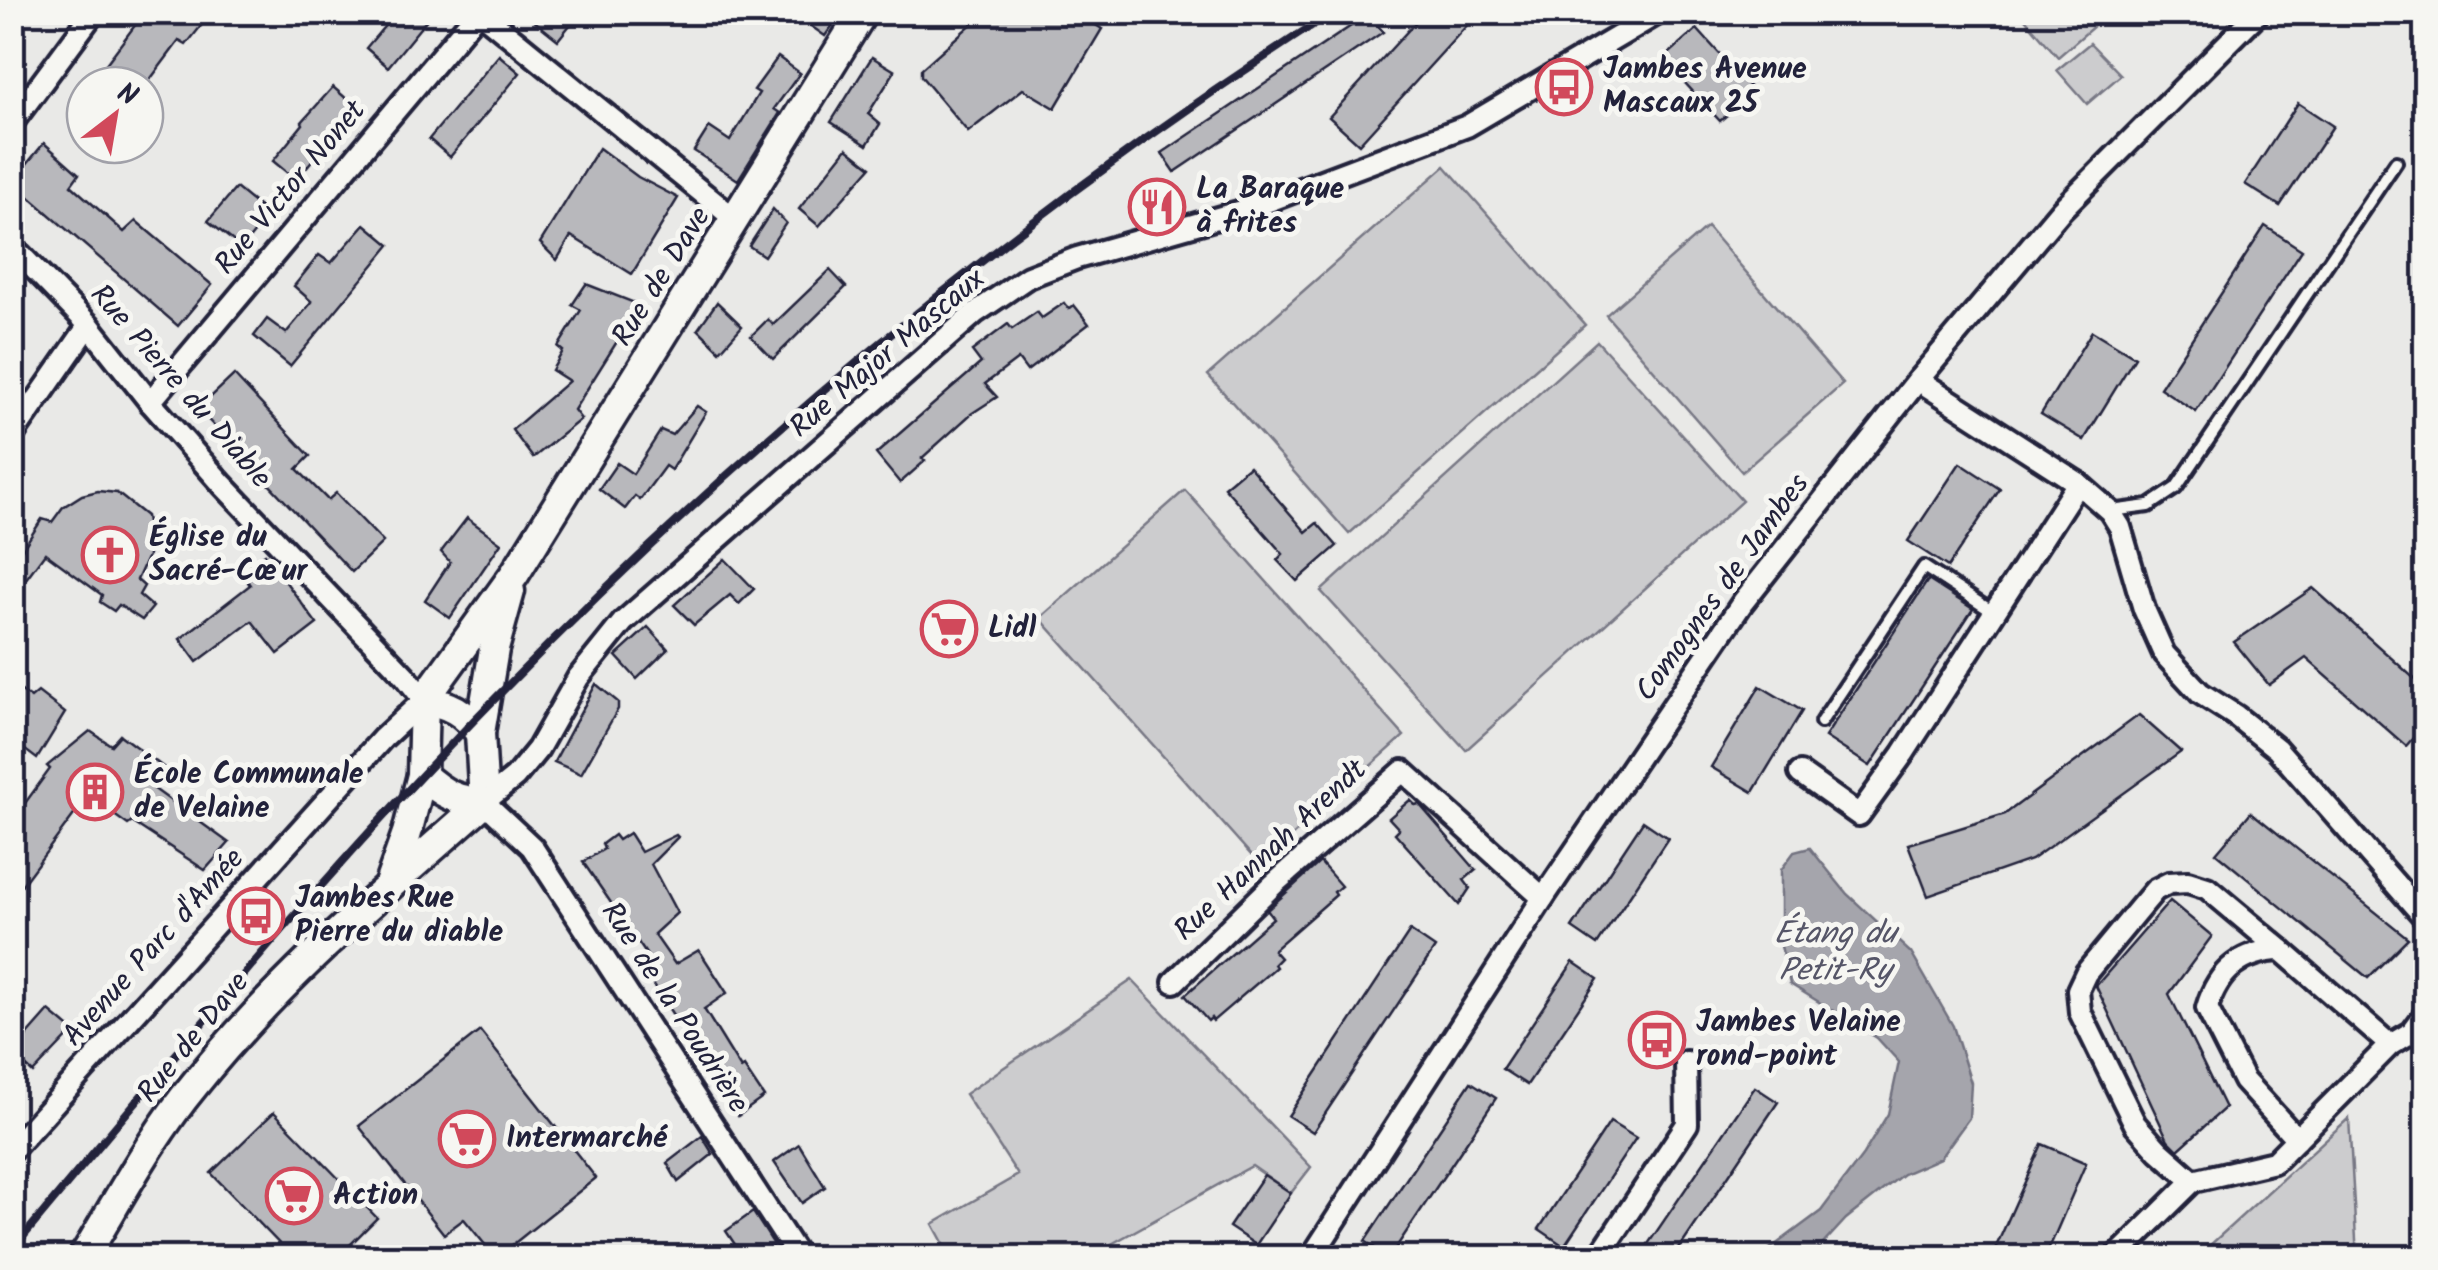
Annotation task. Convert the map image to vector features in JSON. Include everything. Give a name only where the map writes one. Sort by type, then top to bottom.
[{"type":"main road","name":"Rue de Dave","points":[[388,887],[422,775],[424,700],[514,575],[864,12]]},
{"type":"main road","name":"Rue de Dave","points":[[84,1258],[156,1136],[192,1087],[278,987],[484,802],[480,733],[494,650],[514,575]]},
{"type":"main road","points":[[424,700],[448,704],[463,713],[480,733]]},
{"type":"main road","points":[[422,775],[442,793],[460,802],[484,802]]},
{"type":"street","points":[[12,123],[94,12]]},
{"type":"street","points":[[479,12],[736,220]]},
{"type":"street","name":"Rue Victor Nonet","points":[[150,402],[479,12]]},
{"type":"street","name":"Rue Major Mascaux","points":[[484,802],[515,778],[538,748],[578,678],[622,622],[975,313],[1028,277],[1077,258],[1242,211],[1467,126],[1660,12]]},
{"type":"street","name":"Comognes de Jambes","points":[[1311,1258],[1543,898],[1744,602],[1918,380],[2062,209],[2259,12]]},
{"type":"street","name":"Rue Pierre du Diable","points":[[12,246],[89,325],[223,485],[424,700]]},
{"type":"street","points":[[12,436],[89,325]]},
{"type":"street","points":[[1918,380],[2078,484],[2110,512],[2120,527],[2144,608],[2164,654],[2200,693],[2277,749],[2426,919]]},
{"type":"street","points":[[1800,774],[1859,814],[1892,770],[2078,484]]},
{"type":"street","name":"Avenue Parc d'Amée","points":[[12,1150],[382,738],[424,700]]},
{"type":"street","name":"Rue Hannah Arendt","points":[[1174,982],[1274,884],[1403,771],[1543,898]]},
{"type":"street","name":"Rue de la Poudrière","points":[[484,802],[532,847],[798,1258]]},
{"type":"street","points":[[2193,1181],[2136,1124],[2080,1012],[2078,990],[2086,974],[2155,890],[2168,883],[2188,882],[2207,888],[2390,1045]]},
{"type":"street","points":[[2281,950],[2250,953],[2233,964],[2211,994],[2207,1008],[2244,1081],[2297,1139]]},
{"type":"street","points":[[2115,1258],[2193,1181],[2274,1162],[2390,1045],[2412,1032],[2426,1013]]},
{"type":"street","points":[[1598,1258],[1687,1124],[1686,1062]]},
{"type":"lane","points":[[2110,512],[2149,506],[2176,488],[2396,162]]},
{"type":"lane","points":[[1820,722],[1924,567],[1995,613]]},
{"type":"shaded area","points":[[2020,13],[2109,13],[2058,57]]},
{"type":"shaded area","points":[[2090,43],[2121,75],[2087,104],[2057,70]]},
{"type":"shaded area","points":[[1445,166],[1585,325],[1349,534],[1208,375]]},
{"type":"shaded area","points":[[1707,227],[1843,384],[1742,472],[1606,315]]},
{"type":"shaded area","points":[[1597,341],[1742,501],[1466,750],[1321,591]]},
{"type":"shaded area","points":[[1185,490],[1404,736],[1260,865],[1040,618]]},
{"type":"shaded area","points":[[1132,980],[1311,1167],[1291,1193],[1252,1166],[1088,1257],[951,1257],[933,1224],[1018,1175],[965,1094]]},
{"type":"shaded area","points":[[2349,1118],[2357,1257],[2197,1257]]},
{"type":"water","name":"Étang du Petit-Ry","points":[[1810,848],[1847,894],[1911,953],[1953,1026],[1971,1083],[1969,1118],[1940,1158],[1903,1174],[1846,1219],[1811,1257],[1759,1257],[1821,1211],[1863,1155],[1888,1114],[1899,1062],[1877,1038],[1790,984],[1781,946],[1781,870],[1794,852]]},
{"type":"building","points":[[145,12],[183,12],[201,26],[186,45],[179,41],[161,65],[105,65]]},
{"type":"building","points":[[378,12],[433,12],[388,67],[366,48],[388,22]]},
{"type":"building","points":[[523,12],[564,12],[574,20],[558,40]]},
{"type":"building","points":[[791,12],[842,12],[825,36]]},
{"type":"building","points":[[985,12],[1075,12],[1102,29],[1055,108],[1023,89],[968,132],[921,76],[921,69]]},
{"type":"building","points":[[1425,12],[1479,12],[1359,144],[1329,117]]},
{"type":"building","points":[[1369,14],[1383,32],[1175,172],[1162,153]]},
{"type":"building","points":[[1697,29],[1754,92],[1720,121],[1663,59]]},
{"type":"building","points":[[499,55],[520,73],[450,157],[429,139]]},
{"type":"building","points":[[778,57],[800,73],[774,109],[780,113],[738,180],[694,151],[709,127],[730,141],[759,93],[754,90]]},
{"type":"building","points":[[872,57],[895,71],[868,114],[880,124],[867,145],[831,122]]},
{"type":"building","points":[[333,87],[356,107],[296,180],[273,161]]},
{"type":"building","points":[[2298,103],[2333,126],[2280,206],[2245,184]]},
{"type":"building","points":[[44,143],[79,174],[71,185],[124,232],[136,221],[212,285],[178,326],[12,182]]},
{"type":"building","points":[[599,148],[638,177],[678,198],[632,274],[571,236],[557,260],[540,243]]},
{"type":"building","points":[[847,148],[871,167],[819,226],[799,209]]},
{"type":"building","points":[[236,188],[269,215],[242,248],[208,221]]},
{"type":"building","points":[[773,209],[786,223],[764,256],[749,246]]},
{"type":"building","points":[[365,224],[390,245],[290,366],[254,336],[267,319],[286,333],[312,302],[294,286],[319,255],[331,263]]},
{"type":"building","points":[[2265,226],[2302,250],[2196,412],[2160,388]]},
{"type":"building","points":[[830,270],[846,287],[773,359],[751,336],[768,319],[773,325]]},
{"type":"building","points":[[586,284],[640,305],[574,410],[581,419],[533,458],[512,430],[569,381],[552,370],[563,351],[558,347],[581,310],[572,305]]},
{"type":"building","points":[[717,302],[742,326],[720,351],[698,329]]},
{"type":"building","points":[[1064,303],[1069,309],[1074,305],[1089,324],[1027,371],[1018,359],[985,384],[997,397],[971,414],[900,483],[876,454],[981,363],[972,351],[1008,324],[1012,329],[1037,312],[1042,318]]},
{"type":"building","points":[[2092,331],[2135,357],[2084,440],[2041,414]]},
{"type":"building","points":[[234,375],[310,456],[297,469],[328,500],[336,493],[383,542],[352,572],[198,409]]},
{"type":"building","points":[[697,406],[706,412],[671,470],[665,466],[640,500],[635,496],[625,509],[599,489],[617,463],[633,474],[661,430],[672,435]]},
{"type":"building","points":[[1960,463],[2000,489],[1948,567],[1908,541]]},
{"type":"building","points":[[1249,466],[1306,532],[1317,523],[1337,546],[1297,581],[1277,560],[1283,554],[1224,487]]},
{"type":"building","name":"Église du Sacré-Cœur","points":[[98,491],[117,493],[146,516],[151,549],[137,580],[144,586],[139,595],[153,607],[142,620],[119,605],[114,611],[100,602],[102,595],[45,553],[12,598],[12,565],[42,519],[52,522],[63,507],[82,495]]},
{"type":"building","points":[[467,518],[501,543],[450,618],[425,600],[450,562],[441,552]]},
{"type":"building","points":[[265,554],[317,624],[278,654],[252,621],[197,662],[180,639],[250,585],[242,573]]},
{"type":"building","points":[[725,559],[754,589],[739,604],[730,595],[694,625],[674,605]]},
{"type":"building","points":[[1928,580],[1973,609],[1870,766],[1825,737]]},
{"type":"building","points":[[2313,588],[2426,689],[2426,723],[2406,746],[2306,658],[2269,685],[2234,642]]},
{"type":"building","points":[[648,627],[668,649],[637,679],[616,656]]},
{"type":"building","points":[[12,684],[31,698],[38,692],[65,713],[37,759],[12,740]]},
{"type":"building","points":[[596,684],[618,702],[618,709],[581,774],[554,762]]},
{"type":"building","points":[[1760,686],[1802,711],[1753,792],[1711,767]]},
{"type":"building","points":[[2139,715],[2181,752],[2031,860],[1928,896],[1908,844],[2005,814]]},
{"type":"building","name":"École Communale de Velaine","points":[[90,731],[111,745],[120,735],[167,770],[153,788],[229,843],[205,870],[132,822],[128,825],[88,796],[12,898],[12,821],[50,769],[47,766]]},
{"type":"building","points":[[1410,800],[1419,804],[1476,870],[1464,880],[1470,888],[1459,905],[1395,833],[1399,829],[1389,818]]},
{"type":"building","points":[[2251,812],[2408,938],[2368,978],[2216,853]]},
{"type":"building","points":[[1643,821],[1668,838],[1597,945],[1572,928]]},
{"type":"building","points":[[629,833],[641,852],[678,837],[651,864],[677,913],[654,934],[675,964],[699,950],[727,993],[704,1009],[741,1069],[744,1067],[764,1097],[738,1116],[646,973],[655,967],[583,862],[604,849],[602,844],[614,835],[618,840]]},
{"type":"building","points":[[1320,862],[1341,886],[1334,892],[1336,895],[1273,950],[1280,958],[1274,964],[1276,967],[1213,1021],[1208,1021],[1185,995],[1273,918],[1267,910]]},
{"type":"building","points":[[2170,901],[2212,936],[2169,994],[2225,1108],[2178,1150],[2168,1140],[2096,986]]},
{"type":"building","points":[[1410,931],[1435,948],[1313,1132],[1288,1116]]},
{"type":"building","points":[[1573,962],[1598,979],[1527,1085],[1502,1069]]},
{"type":"building","points":[[49,1011],[73,1031],[33,1073],[12,1053]]},
{"type":"building","name":"Intermarché","points":[[480,1031],[596,1178],[496,1258],[464,1219],[444,1234],[359,1126]]},
{"type":"building","points":[[1471,1082],[1496,1098],[1389,1258],[1365,1241]]},
{"type":"building","points":[[1755,1087],[1778,1102],[1673,1258],[1664,1258],[1646,1247]]},
{"type":"building","name":"Action","points":[[274,1112],[377,1218],[337,1258],[293,1258],[211,1173]]},
{"type":"building","points":[[1610,1122],[1636,1138],[1564,1246],[1539,1229]]},
{"type":"building","points":[[702,1136],[713,1154],[678,1182],[667,1163]]},
{"type":"building","points":[[799,1144],[825,1187],[802,1203],[774,1162]]},
{"type":"building","points":[[2042,1144],[2086,1163],[2051,1244],[2044,1258],[1991,1258]]},
{"type":"building","points":[[1264,1175],[1291,1193],[1256,1245],[1229,1227]]},
{"type":"building","points":[[753,1212],[773,1243],[772,1249],[762,1258],[744,1258],[726,1231]]},
{"type":"railway","points":[[12,1250],[370,831],[527,666],[633,562],[855,364],[970,271],[1209,94],[1333,12]]},
{"type":"place","name":"Jambes Avenue Mascaux 25","points":[[1564,87]]},
{"type":"place","name":"La Baraque à frites","points":[[1157,207]]},
{"type":"place","name":"Église du Sacré-Cœur","points":[[110,555]]},
{"type":"place","name":"Lidl","points":[[949,629]]},
{"type":"place","name":"École Communale de Velaine","points":[[95,792]]},
{"type":"place","name":"Jambes Rue Pierre du diable","points":[[256,916]]},
{"type":"place","name":"Jambes Velaine rond-point","points":[[1657,1040]]},
{"type":"place","name":"Intermarché","points":[[467,1139]]},
{"type":"place","name":"Action","points":[[294,1196]]}]
